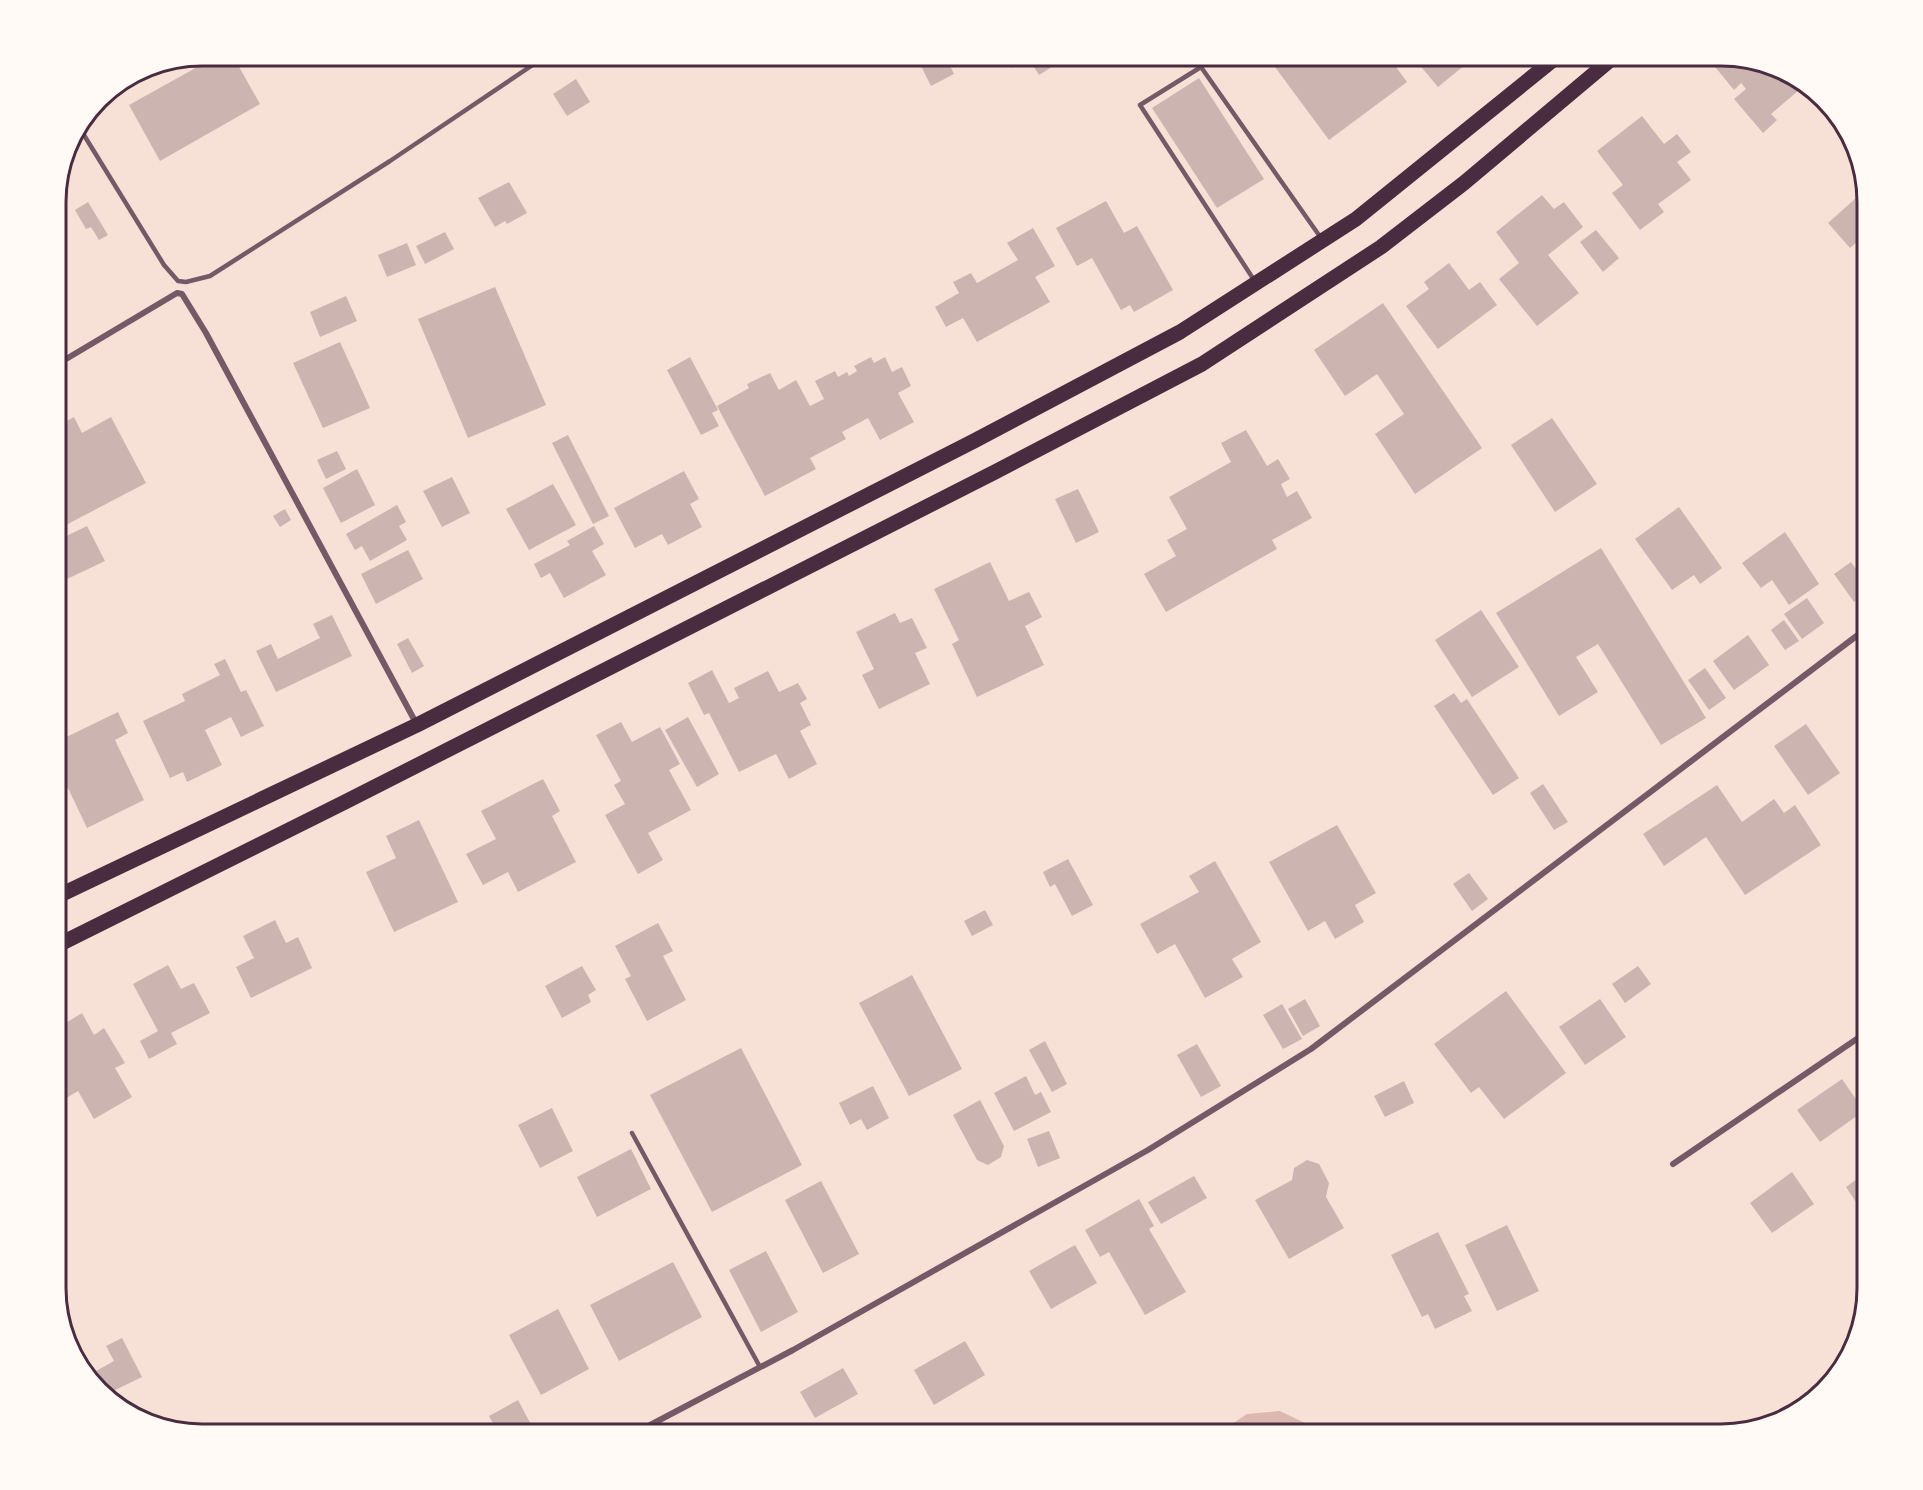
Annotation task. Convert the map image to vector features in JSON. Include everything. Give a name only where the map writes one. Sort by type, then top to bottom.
[{"type":"main road","points":[[66,892],[417,724],[974,441],[1180,332],[1365,212],[1546,66]]},
{"type":"main road","points":[[66,941],[376,787],[974,483],[1202,364],[1381,246],[1464,183],[1603,66]]},
{"type":"street","points":[[66,359],[177,293],[182,294],[218,354],[417,724]]},
{"type":"street","points":[[652,1424],[760,1368],[1148,1150],[1311,1049],[1857,636]]},
{"type":"street","points":[[1673,1164],[1857,1039]]},
{"type":"lane","points":[[84,135],[164,265],[178,282],[186,282],[210,276],[390,161],[531,66]]},
{"type":"lane","points":[[1256,282],[1140,105],[1201,68],[1322,240]]},
{"type":"lane","points":[[632,1133],[760,1368]]},
{"type":"shaded area","points":[[1280,1411],[1307,1424],[1232,1424],[1247,1414]]},
{"type":"building","points":[[202,66],[239,66],[260,104],[160,161],[129,105]]},
{"type":"building","points":[[921,66],[950,66],[954,74],[931,86]]},
{"type":"building","points":[[1033,66],[1054,66],[1039,75]]},
{"type":"building","points":[[1274,66],[1395,66],[1407,82],[1329,140]]},
{"type":"building","points":[[1420,66],[1464,66],[1438,87]]},
{"type":"building","points":[[1714,66],[1739,67],[1765,73],[1799,90],[1771,114],[1777,120],[1763,133],[1734,99],[1746,89],[1741,83],[1734,90]]},
{"type":"building","points":[[1199,78],[1264,179],[1217,208],[1152,108]]},
{"type":"building","points":[[576,79],[590,102],[567,116],[553,94]]},
{"type":"building","points":[[1642,116],[1664,144],[1677,134],[1691,152],[1677,162],[1691,180],[1658,204],[1664,212],[1640,230],[1612,193],[1623,185],[1597,151]]},
{"type":"building","points":[[509,182],[527,213],[507,224],[505,221],[495,227],[478,198]]},
{"type":"building","points":[[1542,195],[1554,209],[1564,202],[1583,227],[1548,255],[1579,293],[1537,326],[1499,279],[1519,263],[1496,232]]},
{"type":"building","points":[[1857,197],[1857,242],[1850,248],[1828,223]]},
{"type":"building","points":[[1106,201],[1124,233],[1137,226],[1173,290],[1134,312],[1130,305],[1121,310],[1092,258],[1077,266],[1056,228]]},
{"type":"building","points":[[88,202],[108,235],[99,240],[91,227],[86,229],[75,210]]},
{"type":"building","points":[[1033,228],[1055,266],[1035,277],[1050,302],[977,342],[963,318],[946,327],[935,307],[959,293],[953,282],[971,273],[977,283],[1018,260],[1007,243]]},
{"type":"building","points":[[1596,230],[1619,258],[1603,272],[1580,242]]},
{"type":"building","points":[[445,232],[454,249],[425,264],[416,246]]},
{"type":"building","points":[[407,243],[416,265],[387,277],[378,255]]},
{"type":"building","points":[[1449,263],[1469,290],[1480,282],[1497,305],[1438,349],[1406,306],[1429,289],[1424,282]]},
{"type":"building","points":[[495,287],[546,405],[468,438],[418,319]]},
{"type":"building","points":[[346,296],[357,321],[320,337],[310,312]]},
{"type":"building","points":[[1383,303],[1482,448],[1415,494],[1375,434],[1404,414],[1377,374],[1345,396],[1314,350]]},
{"type":"building","points":[[340,342],[370,408],[323,428],[293,363]]},
{"type":"building","points":[[690,357],[718,410],[712,413],[719,426],[701,435],[667,370]]},
{"type":"building","points":[[871,357],[874,363],[885,357],[892,372],[902,367],[911,386],[898,393],[914,422],[880,440],[868,418],[842,432],[846,439],[810,458],[816,469],[765,496],[717,406],[749,388],[747,384],[770,373],[779,390],[796,380],[810,406],[824,399],[815,381],[835,371],[838,377],[847,372],[849,376],[857,371],[854,366]]},
{"type":"building","points":[[74,417],[82,433],[111,417],[146,483],[66,525],[66,421]]},
{"type":"building","points":[[1552,418],[1597,484],[1555,512],[1511,445]]},
{"type":"building","points":[[1246,430],[1267,466],[1278,459],[1290,479],[1281,484],[1287,497],[1297,491],[1312,518],[1272,540],[1277,549],[1166,612],[1144,574],[1176,556],[1167,540],[1187,529],[1169,497],[1231,462],[1221,443]]},
{"type":"building","points":[[568,435],[609,516],[593,524],[552,443]]},
{"type":"building","points":[[337,451],[346,469],[326,479],[317,460]]},
{"type":"building","points":[[357,469],[375,505],[341,523],[323,488]]},
{"type":"building","points":[[684,471],[699,499],[690,504],[702,527],[668,545],[662,534],[635,548],[614,508]]},
{"type":"building","points":[[452,477],[470,513],[442,527],[423,491]]},
{"type":"building","points":[[553,484],[576,525],[529,550],[506,509]]},
{"type":"building","points":[[1078,489],[1099,532],[1076,543],[1055,499]]},
{"type":"building","points":[[397,505],[406,522],[399,526],[407,540],[370,561],[362,546],[355,550],[346,534]]},
{"type":"building","points":[[1679,507],[1722,568],[1700,584],[1694,575],[1672,590],[1635,539]]},
{"type":"building","points":[[285,509],[291,520],[280,527],[273,516]]},
{"type":"building","points":[[87,526],[105,561],[67,579],[66,536]]},
{"type":"building","points":[[594,526],[604,544],[592,551],[606,575],[564,598],[550,573],[541,578],[534,564],[570,545],[567,541]]},
{"type":"building","points":[[1785,532],[1819,584],[1789,605],[1772,580],[1761,588],[1742,563]]},
{"type":"building","points":[[1601,548],[1706,718],[1661,745],[1598,644],[1576,657],[1598,692],[1559,716],[1496,613]]},
{"type":"building","points":[[408,550],[423,579],[376,604],[361,574]]},
{"type":"building","points":[[990,562],[1009,601],[1029,592],[1042,617],[1025,626],[1044,665],[977,697],[952,644],[959,640],[934,589]]},
{"type":"building","points":[[1851,562],[1857,571],[1857,600],[1854,602],[1834,574]]},
{"type":"building","points":[[1807,598],[1824,623],[1802,639],[1784,614]]},
{"type":"building","points":[[1481,610],[1519,667],[1472,697],[1435,640]]},
{"type":"building","points":[[895,613],[900,623],[912,618],[927,648],[915,653],[930,684],[879,709],[862,675],[874,669],[856,632]]},
{"type":"building","points":[[332,615],[352,656],[276,692],[256,651],[271,644],[278,659],[320,638],[313,624]]},
{"type":"building","points":[[1784,620],[1799,641],[1785,650],[1771,630]]},
{"type":"building","points":[[1748,635],[1769,665],[1734,690],[1713,661]]},
{"type":"building","points":[[408,638],[424,666],[412,673],[397,644]]},
{"type":"building","points":[[225,659],[241,692],[246,690],[264,726],[241,737],[231,717],[205,730],[222,765],[187,782],[183,772],[170,778],[143,721],[185,701],[182,694],[220,675],[214,664]]},
{"type":"building","points":[[1705,668],[1726,698],[1709,710],[1688,680]]},
{"type":"building","points":[[712,670],[729,703],[739,698],[734,688],[768,671],[779,692],[798,683],[807,699],[800,703],[811,725],[800,731],[817,764],[789,779],[776,754],[739,772],[709,713],[704,715],[688,683]]},
{"type":"building","points":[[1454,693],[1461,703],[1467,699],[1519,778],[1493,795],[1434,706]]},
{"type":"building","points":[[118,712],[128,733],[115,740],[144,800],[87,828],[68,788],[66,789],[66,737]]},
{"type":"building","points":[[688,717],[719,774],[697,787],[665,730]]},
{"type":"building","points":[[621,722],[632,742],[660,727],[680,764],[669,770],[691,810],[648,833],[663,860],[638,874],[605,815],[625,804],[614,785],[621,781],[596,735]]},
{"type":"building","points":[[1806,724],[1840,773],[1808,795],[1774,746]]},
{"type":"building","points":[[543,779],[560,811],[552,816],[576,862],[518,892],[508,872],[483,885],[466,854],[496,839],[481,811]]},
{"type":"building","points":[[1543,784],[1568,822],[1554,830],[1530,793]]},
{"type":"building","points":[[1717,785],[1742,822],[1774,799],[1784,813],[1795,805],[1821,845],[1745,895],[1706,837],[1664,866],[1643,834]]},
{"type":"building","points":[[419,820],[458,902],[394,932],[366,872],[396,858],[386,836]]},
{"type":"building","points":[[1337,825],[1376,893],[1355,905],[1364,922],[1335,939],[1325,921],[1308,931],[1269,862]]},
{"type":"building","points":[[1068,859],[1093,905],[1072,916],[1055,884],[1050,887],[1043,872]]},
{"type":"building","points":[[1215,861],[1261,942],[1232,959],[1243,977],[1205,998],[1175,944],[1157,954],[1140,924],[1199,892],[1189,876]]},
{"type":"building","points":[[1469,873],[1488,899],[1472,911],[1453,884]]},
{"type":"building","points":[[985,910],[993,925],[972,936],[964,921]]},
{"type":"building","points":[[275,920],[286,943],[298,937],[312,968],[251,998],[236,967],[254,958],[243,936]]},
{"type":"building","points":[[658,923],[673,951],[663,956],[686,1000],[647,1021],[625,979],[631,976],[615,946]]},
{"type":"building","points":[[168,965],[181,989],[194,983],[210,1013],[171,1033],[177,1044],[149,1059],[140,1041],[158,1031],[133,984]]},
{"type":"building","points":[[582,966],[596,990],[588,995],[591,1002],[562,1018],[545,986]]},
{"type":"building","points":[[1638,966],[1651,984],[1625,1003],[1612,984]]},
{"type":"building","points":[[912,975],[962,1069],[909,1096],[859,1003]]},
{"type":"building","points":[[1506,991],[1566,1073],[1504,1119],[1479,1087],[1471,1093],[1434,1044]]},
{"type":"building","points":[[1305,999],[1320,1026],[1303,1036],[1288,1009]]},
{"type":"building","points":[[1600,999],[1626,1037],[1585,1065],[1559,1027]]},
{"type":"building","points":[[1282,1004],[1302,1039],[1283,1049],[1263,1015]]},
{"type":"building","points":[[82,1013],[94,1035],[104,1028],[125,1063],[115,1068],[132,1097],[94,1119],[78,1091],[66,1098],[66,1023]]},
{"type":"building","points":[[1045,1041],[1067,1084],[1052,1092],[1029,1050]]},
{"type":"building","points":[[1197,1044],[1221,1086],[1201,1097],[1177,1055]]},
{"type":"building","points":[[741,1048],[802,1165],[712,1212],[650,1095]]},
{"type":"building","points":[[1026,1076],[1035,1095],[1041,1092],[1051,1112],[1014,1131],[994,1093]]},
{"type":"building","points":[[1842,1079],[1857,1101],[1857,1116],[1820,1142],[1797,1110]]},
{"type":"building","points":[[1404,1081],[1414,1103],[1385,1117],[1374,1096]]},
{"type":"building","points":[[873,1086],[889,1118],[867,1130],[861,1119],[850,1125],[839,1103]]},
{"type":"building","points":[[980,1100],[1004,1146],[1001,1157],[988,1165],[977,1160],[953,1115]]},
{"type":"building","points":[[552,1108],[573,1151],[540,1168],[518,1125]]},
{"type":"building","points":[[1049,1131],[1060,1158],[1038,1167],[1027,1139]]},
{"type":"building","points":[[631,1149],[651,1189],[597,1217],[577,1177]]},
{"type":"building","points":[[1307,1160],[1319,1164],[1329,1183],[1326,1197],[1344,1228],[1289,1259],[1255,1200],[1292,1180],[1294,1168]]},
{"type":"building","points":[[1792,1172],[1814,1204],[1772,1233],[1750,1203]]},
{"type":"building","points":[[1194,1176],[1207,1198],[1161,1224],[1148,1202]]},
{"type":"building","points":[[1857,1179],[1857,1204],[1846,1187]]},
{"type":"building","points":[[821,1181],[859,1254],[823,1273],[785,1200]]},
{"type":"building","points":[[1139,1199],[1154,1226],[1149,1229],[1186,1292],[1145,1315],[1109,1252],[1100,1257],[1085,1230]]},
{"type":"building","points":[[1507,1225],[1539,1291],[1497,1311],[1465,1245]]},
{"type":"building","points":[[1438,1232],[1469,1294],[1464,1296],[1472,1311],[1435,1329],[1428,1314],[1422,1317],[1391,1255]]},
{"type":"building","points":[[1075,1245],[1097,1283],[1051,1309],[1029,1271]]},
{"type":"building","points":[[766,1251],[798,1312],[761,1332],[729,1270]]},
{"type":"building","points":[[673,1262],[702,1317],[619,1361],[590,1305]]},
{"type":"building","points":[[558,1309],[589,1369],[541,1395],[509,1335]]},
{"type":"building","points":[[122,1338],[142,1377],[112,1390],[95,1372],[114,1361],[106,1346]]},
{"type":"building","points":[[965,1341],[985,1375],[934,1405],[914,1370]]},
{"type":"building","points":[[843,1368],[858,1394],[815,1418],[800,1392]]},
{"type":"building","points":[[518,1400],[531,1424],[493,1424],[489,1416]]}]
